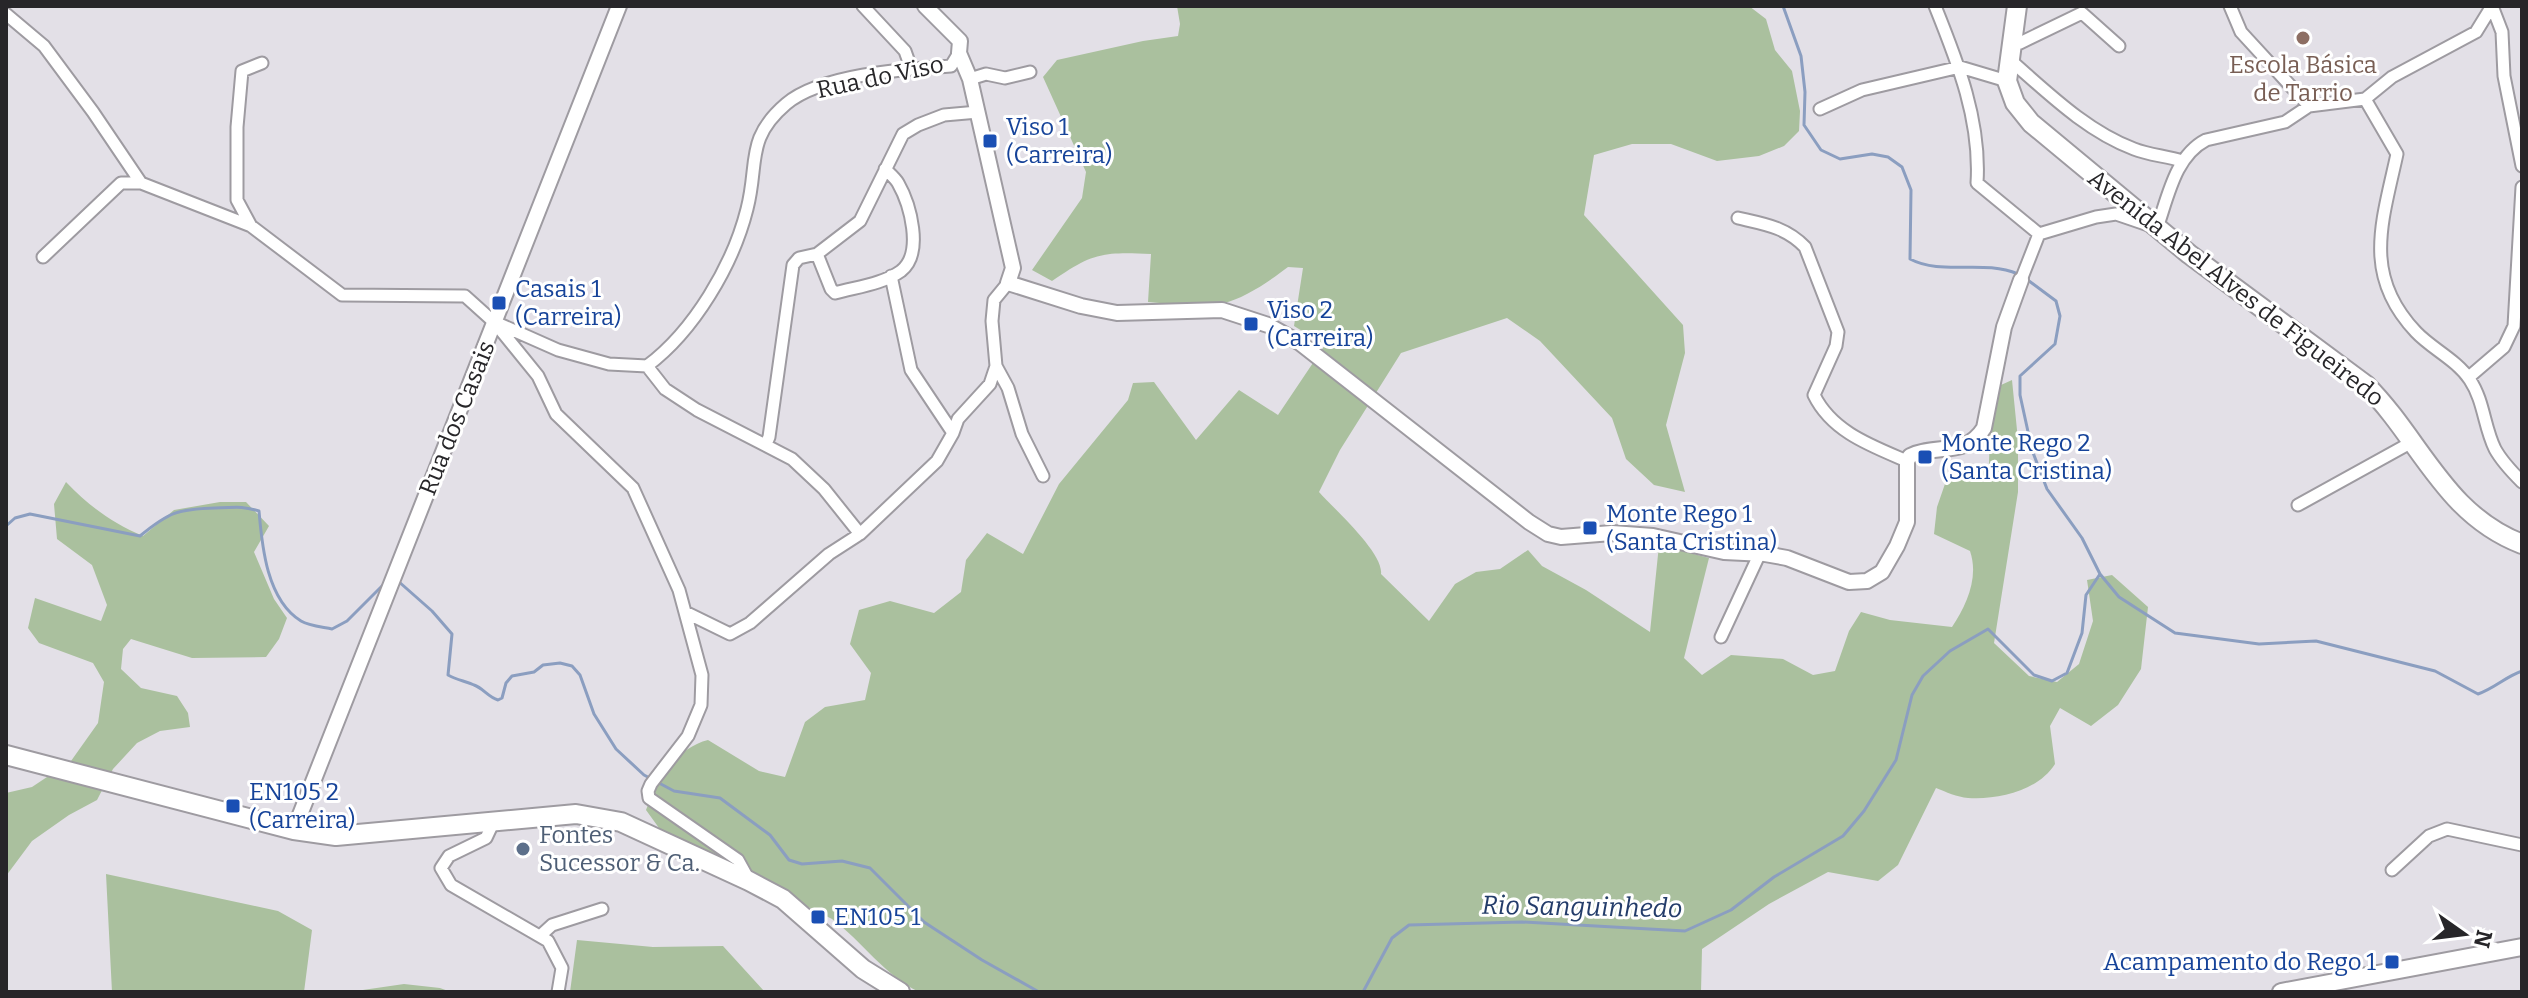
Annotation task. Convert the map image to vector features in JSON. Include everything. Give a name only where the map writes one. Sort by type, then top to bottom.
[{"type":"main road","points":[[2007,81],[2017,6]]},
{"type":"main road","name":"Avenida Abel Alves de Figueiredo","points":[[2007,81],[2015,103],[2031,123],[2157,228],[2366,385],[2388,408],[2445,488],[2473,517],[2522,544]]},
{"type":"main road","points":[[6,755],[294,830],[336,836],[576,814],[621,822],[783,899],[863,969],[900,992]]},
{"type":"main road","points":[[2281,992],[2522,947]]},
{"type":"street","name":"Rua dos Casais","points":[[294,830],[619,6]]},
{"type":"street","points":[[863,6],[905,51],[911,68]]},
{"type":"street","points":[[685,612],[730,634],[750,623],[829,554],[860,534],[937,461],[958,419],[990,384],[996,366],[992,321],[994,300],[1008,283],[1013,268],[970,79],[959,53],[960,41],[925,6]]},
{"type":"street","points":[[1935,6],[1960,67],[1977,137],[1977,183],[2039,234]]},
{"type":"street","points":[[2230,6],[2241,32],[2309,106]]},
{"type":"street","points":[[2039,234],[2116,214],[2157,228],[2182,161],[2194,146],[2206,140],[2285,122],[2309,106],[2365,99],[2392,77],[2476,32],[2492,6]]},
{"type":"street","points":[[2492,6],[2502,32],[2504,76],[2522,166]]},
{"type":"street","points":[[2119,46],[2082,13],[2011,50],[2059,103],[2097,130],[2135,150],[2182,161]]},
{"type":"street","points":[[6,14],[44,46],[141,183]]},
{"type":"street","name":"Rua do Viso","points":[[647,366],[667,351],[699,312],[735,244],[748,207],[757,138],[787,103],[823,84],[911,68],[951,66],[959,53]]},
{"type":"street","points":[[251,226],[237,200],[237,127],[242,71],[262,63]]},
{"type":"street","points":[[1820,109],[1862,90],[1960,67],[2007,81]]},
{"type":"street","points":[[970,79],[986,74],[1005,78],[1030,72]]},
{"type":"street","points":[[2365,99],[2397,154],[2385,210],[2380,266],[2387,293],[2415,331],[2469,377],[2495,448],[2522,482]]},
{"type":"street","points":[[766,444],[793,265],[799,258],[817,254],[860,221],[903,134],[944,115],[978,112]]},
{"type":"street","points":[[817,254],[835,293],[904,269],[912,252],[912,222],[898,182],[885,169]]},
{"type":"street","points":[[43,257],[121,183],[141,183],[251,226],[342,295],[465,296],[495,323],[538,376],[556,414],[633,488],[679,590],[702,675],[701,705],[688,736],[653,782],[648,791],[649,798],[738,860],[749,881]]},
{"type":"street","points":[[2469,377],[2504,347],[2514,326],[2522,187]]},
{"type":"street","points":[[1738,218],[1779,227],[1795,236],[1805,247],[1838,332],[1836,346],[1814,395],[1820,407],[1858,440],[1907,461]]},
{"type":"street","points":[[1008,283],[1081,306],[1117,313],[1222,310],[1268,325],[1300,343],[1548,534],[1561,537],[1612,533],[1653,536],[1724,552],[1760,553],[1787,558],[1849,582],[1867,581],[1882,572],[1907,522],[1907,461],[1914,454],[1960,448],[1976,440],[1984,428],[2004,327],[2039,234]]},
{"type":"street","points":[[891,276],[911,370],[953,433]]},
{"type":"street","points":[[495,323],[558,350],[609,364],[647,366],[665,389],[697,410],[792,459],[824,489],[860,534]]},
{"type":"street","points":[[996,366],[1008,388],[1022,434],[1043,476]]},
{"type":"street","points":[[2298,505],[2412,442]]},
{"type":"street","points":[[1721,637],[1760,553]]},
{"type":"street","points":[[494,821],[486,838],[449,856],[441,868],[451,885],[548,941],[562,968],[558,992]]},
{"type":"street","points":[[2392,870],[2429,836],[2447,829],[2522,845]]},
{"type":"street","points":[[540,936],[552,925],[602,909]]},
{"type":"green space","points":[[1177,6],[1749,6],[1766,19],[1775,50],[1792,71],[1800,111],[1799,131],[1784,146],[1759,156],[1717,161],[1671,144],[1632,144],[1594,155],[1584,215],[1683,325],[1685,353],[1666,425],[1685,492],[1654,485],[1626,459],[1612,418],[1540,341],[1507,318],[1401,353],[1340,450],[1319,492],[1367,543],[1380,565],[1381,574],[1429,621],[1455,584],[1476,572],[1500,569],[1528,550],[1542,566],[1586,590],[1650,632],[1659,545],[1709,558],[1684,658],[1702,675],[1731,655],[1783,659],[1813,675],[1835,671],[1849,631],[1861,612],[1890,620],[1952,627],[1970,590],[1972,561],[1970,551],[1934,534],[1937,507],[1946,481],[1976,472],[1989,464],[1990,426],[2001,385],[2012,380],[2018,440],[2018,492],[1994,643],[2029,676],[2057,682],[2079,664],[2093,621],[2087,580],[2112,575],[2148,607],[2141,669],[2118,705],[2091,726],[2060,708],[2050,726],[2055,764],[2028,787],[2004,795],[1980,798],[1960,797],[1936,788],[1898,865],[1878,881],[1828,872],[1769,904],[1702,949],[1701,992],[919,992],[884,967],[832,919],[682,844],[659,828],[646,810],[662,777],[686,750],[708,740],[759,771],[785,777],[805,722],[825,707],[865,700],[871,673],[850,644],[859,610],[890,601],[934,613],[961,592],[966,560],[987,533],[1023,554],[1059,484],[1128,400],[1133,383],[1154,382],[1196,440],[1239,390],[1278,415],[1325,345],[1294,326],[1303,268],[1288,267],[1240,298],[1195,305],[1148,302],[1151,254],[1098,256],[1052,281],[1032,270],[1082,198],[1086,172],[1043,77],[1057,60],[1178,36]]},
{"type":"green space","points":[[66,482],[102,513],[143,536],[174,510],[220,502],[246,502],[269,526],[254,552],[274,599],[287,618],[279,639],[266,657],[192,658],[131,639],[123,649],[121,669],[141,688],[177,696],[188,713],[190,727],[160,731],[137,743],[113,769],[97,800],[32,841],[6,876],[6,793],[32,787],[71,761],[98,723],[104,682],[93,663],[39,643],[28,628],[35,598],[101,621],[107,605],[92,565],[57,539],[54,504]]},
{"type":"green space","points":[[106,874],[278,911],[312,930],[304,992],[112,992]]},
{"type":"green space","points":[[577,940],[653,947],[723,946],[765,992],[570,992]]},
{"type":"green space","points":[[404,984],[451,992],[349,992]]},
{"type":"waterway","points":[[1783,6],[1801,56],[1805,92],[1804,125],[1821,150],[1840,159],[1872,154],[1888,157],[1902,167],[1911,190],[1910,259],[1935,266],[1991,268],[2018,274]]},
{"type":"waterway","points":[[2025,278],[2056,301],[2060,316],[2055,344],[2020,376],[2020,395],[2032,450],[2047,489],[2082,538],[2100,574]]},
{"type":"waterway","name":"Rio Sanguinhedo","points":[[6,526],[15,518],[30,514],[140,536],[167,517],[183,511],[246,508],[259,511],[268,572],[281,600],[301,621],[332,629],[347,621],[385,583]]},
{"type":"waterway","name":"Rio Sanguinhedo","points":[[1363,992],[1392,938],[1409,925],[1522,922],[1685,931],[1731,910],[1774,877],[1843,836],[1864,811],[1896,760],[1912,695],[1923,676],[1950,651],[1988,629],[2034,675],[2052,681],[2067,673],[2082,633],[2086,595],[2100,574],[2119,597],[2175,633],[2259,644],[2316,641],[2435,671],[2478,694],[2522,671]]},
{"type":"waterway","name":"Rio Sanguinhedo","points":[[398,581],[432,611],[452,634],[448,675],[477,686],[498,700],[502,698],[506,683],[512,676],[534,672],[543,665],[560,663],[572,666],[580,675],[594,714],[616,749],[644,775],[674,791],[720,798],[770,835],[789,860],[802,864],[842,861],[870,868],[924,922],[1039,992]]},
{"type":"place","name":"Escola Básica de Tarrio","points":[[2303,38]]},
{"type":"place","name":"Viso 1 (Carreira)","points":[[990,141]]},
{"type":"place","name":"Casais 1 (Carreira)","points":[[499,303]]},
{"type":"place","name":"Viso 2 (Carreira)","points":[[1251,324]]},
{"type":"place","name":"Monte Rego 2 (Santa Cristina)","points":[[1925,457]]},
{"type":"place","name":"Monte Rego 1 (Santa Cristina)","points":[[1590,528]]},
{"type":"place","name":"EN105 2 (Carreira)","points":[[233,806]]},
{"type":"place","name":"Fontes Sucessor & Ca.","points":[[523,849]]},
{"type":"place","name":"EN105 1","points":[[818,917]]},
{"type":"place","name":"Acampamento do Rego 1","points":[[2392,962]]}]
